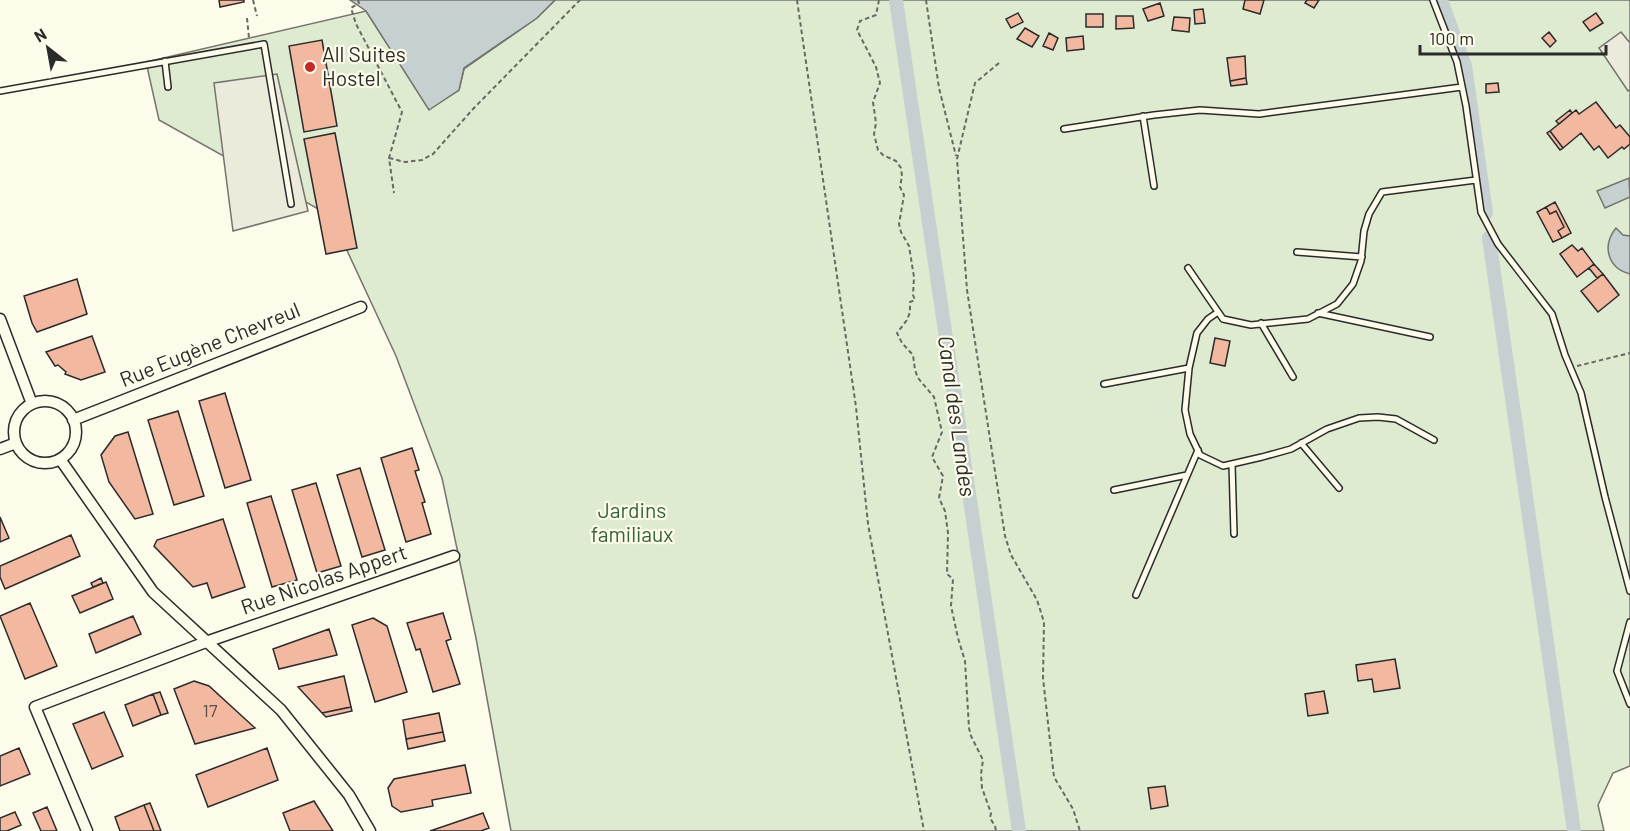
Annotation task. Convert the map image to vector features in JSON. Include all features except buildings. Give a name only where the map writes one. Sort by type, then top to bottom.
[{"type":"street","name":"Rue Eugène Chevreul","points":[[73,420],[361,307]]},
{"type":"street","points":[[0,319],[32,404]]},
{"type":"street","points":[[55,403],[68,411],[73,420],[75,441],[60,459],[45,463],[38,462],[25,455],[16,443],[14,430],[18,418],[32,404],[55,403]]},
{"type":"street","points":[[0,449],[16,443]]},
{"type":"street","points":[[60,459],[153,592],[288,717],[349,795],[370,831]]},
{"type":"street","name":"Rue Nicolas Appert","points":[[87,831],[35,707],[206,642],[454,556]]},
{"type":"lane","points":[[1433,0],[1457,62],[1480,212],[1498,244],[1552,314],[1581,393],[1630,591]]},
{"type":"lane","points":[[0,91],[264,44],[291,204]]},
{"type":"lane","points":[[165,61],[168,87]]},
{"type":"lane","points":[[1064,129],[1143,116],[1200,110],[1259,114],[1462,87]]},
{"type":"lane","points":[[1143,116],[1155,186]]},
{"type":"lane","points":[[1188,268],[1223,319],[1251,324],[1308,319],[1336,304],[1353,284],[1362,257],[1364,231],[1369,213],[1382,192],[1476,180]]},
{"type":"lane","points":[[1297,252],[1362,257]]},
{"type":"lane","points":[[1218,312],[1208,319],[1197,333],[1189,368],[1185,410],[1190,434],[1200,455],[1222,465],[1232,464],[1291,449],[1338,425],[1359,418],[1396,419],[1434,440]]},
{"type":"lane","points":[[1318,313],[1430,337]]},
{"type":"lane","points":[[1261,323],[1293,377]]},
{"type":"lane","points":[[1104,384],[1189,368]]},
{"type":"lane","points":[[1301,443],[1339,488]]},
{"type":"lane","points":[[1136,595],[1198,450]]},
{"type":"lane","points":[[1232,464],[1234,534]]},
{"type":"lane","points":[[1114,490],[1187,475]]},
{"type":"lane","points":[[1630,622],[1617,671],[1630,704]]},
{"type":"path","points":[[253,0],[256,16]]},
{"type":"path","points":[[358,0],[359,3],[351,8],[356,24],[402,112],[389,158],[394,193]]},
{"type":"path","points":[[389,158],[405,162],[422,160],[434,154],[473,108],[580,0]]},
{"type":"path","points":[[797,0],[856,407],[868,524],[924,831]]},
{"type":"path","points":[[879,0],[877,13],[873,17],[860,21],[857,30],[876,67],[880,83],[873,100],[876,123],[874,134],[878,150],[898,163],[902,176],[900,187],[904,195],[899,224],[909,246],[915,300],[909,304],[910,314],[897,333],[904,346],[913,355],[918,378],[933,393],[941,426],[941,435],[932,457],[943,476],[939,498],[945,511],[948,533],[947,572],[948,576],[953,579],[951,606],[966,667],[966,700],[970,733],[983,760],[982,788],[996,831]]},
{"type":"path","points":[[926,0],[939,87],[957,159],[967,290],[1005,536],[1011,555],[1036,600],[1044,622],[1043,678],[1054,777],[1073,809],[1080,831]]},
{"type":"path","points":[[248,18],[249,47]]},
{"type":"path","points":[[957,159],[975,83],[999,63]]},
{"type":"path","points":[[1570,367],[1630,353]]},
{"type":"green space","name":"Jardins familiaux","points":[[555,0],[1630,0],[1630,766],[1613,773],[1598,805],[1604,831],[511,831],[476,638],[442,478],[396,356],[331,216],[159,120],[146,62],[366,11],[429,109],[459,90],[464,69],[537,18]]},
{"type":"shaded area","points":[[350,0],[555,0],[537,18],[464,68],[459,90],[429,110],[366,11]]},
{"type":"shaded area","points":[[1621,32],[1630,43],[1630,90],[1628,91],[1599,48]]},
{"type":"shaded area","points":[[277,74],[308,211],[233,231],[214,83]]},
{"type":"shaded area","points":[[1629,178],[1630,197],[1605,208],[1597,191]]},
{"type":"shaded area","points":[[1616,228],[1623,235],[1630,236],[1630,274],[1616,267],[1609,255],[1609,242]]},
{"type":"waterway","name":"Canal des Landes","points":[[896,0],[1019,831]]},
{"type":"waterway","points":[[1441,0],[1465,66],[1486,213]]},
{"type":"waterway","points":[[1489,238],[1574,831]]},
{"type":"place","name":"All Suites Hostel","points":[[310,67]]}]
